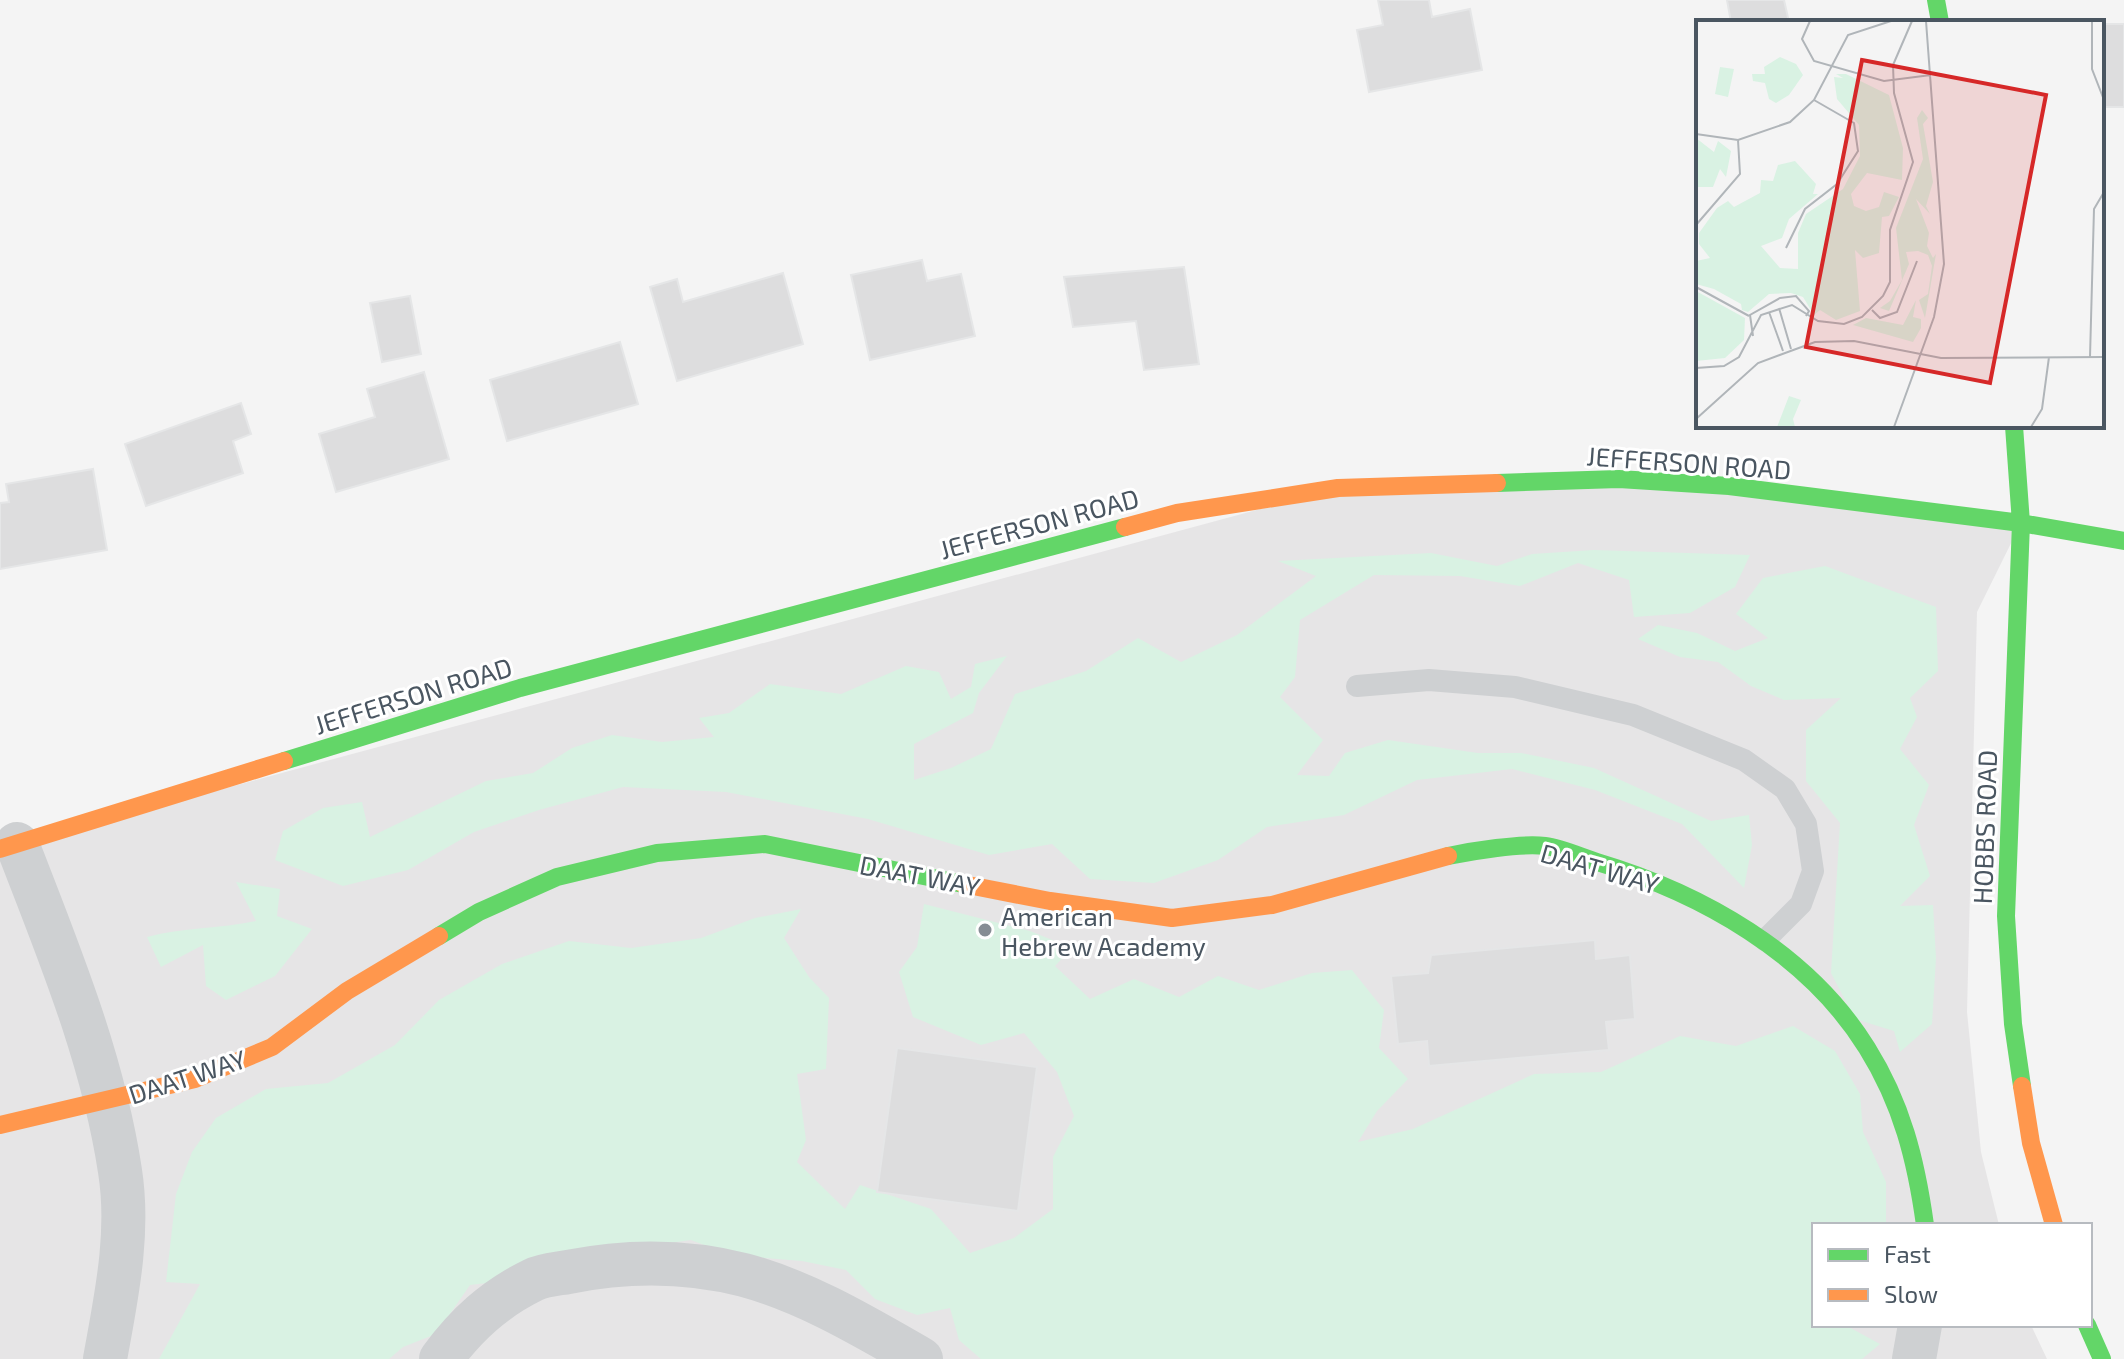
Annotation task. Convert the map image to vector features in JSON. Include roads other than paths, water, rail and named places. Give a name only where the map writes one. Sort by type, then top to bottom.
[{"type":"street","points":[[1936,0],[1940,20]]},
{"type":"street","name":"HOBBS ROAD","points":[[2014,428],[2021,523],[2006,916],[2013,1024],[2031,1143],[2053,1223]]},
{"type":"street","name":"JEFFERSON ROAD","points":[[8,847],[520,688],[1177,513],[1338,488],[1619,479],[1729,486],[2021,523],[2124,541]]},
{"type":"street","name":"DAAT WAY","points":[[0,1125],[195,1079],[272,1047],[347,991],[479,912],[557,877],[657,853],[765,844],[1050,901],[1172,918],[1272,905],[1452,855],[1544,846],[1650,878],[1765,940],[1833,1003],[1867,1048],[1903,1120],[1916,1160],[1925,1223]]},
{"type":"street","points":[[8,847],[68,973],[121,1173],[122,1268],[105,1359]]},
{"type":"street","points":[[441,1359],[463,1329],[495,1302],[536,1279],[592,1267],[657,1261],[744,1275],[812,1301],[921,1359]]},
{"type":"street","points":[[1914,1359],[1920,1327]]},
{"type":"street","points":[[2088,1327],[2102,1359]]},
{"type":"lane","points":[[1357,686],[1429,680],[1515,687],[1633,715],[1744,760],[1785,789],[1806,824],[1813,871],[1801,904],[1765,940]]},
{"type":"place","name":"American Hebrew Academy","points":[[985,930]]}]
